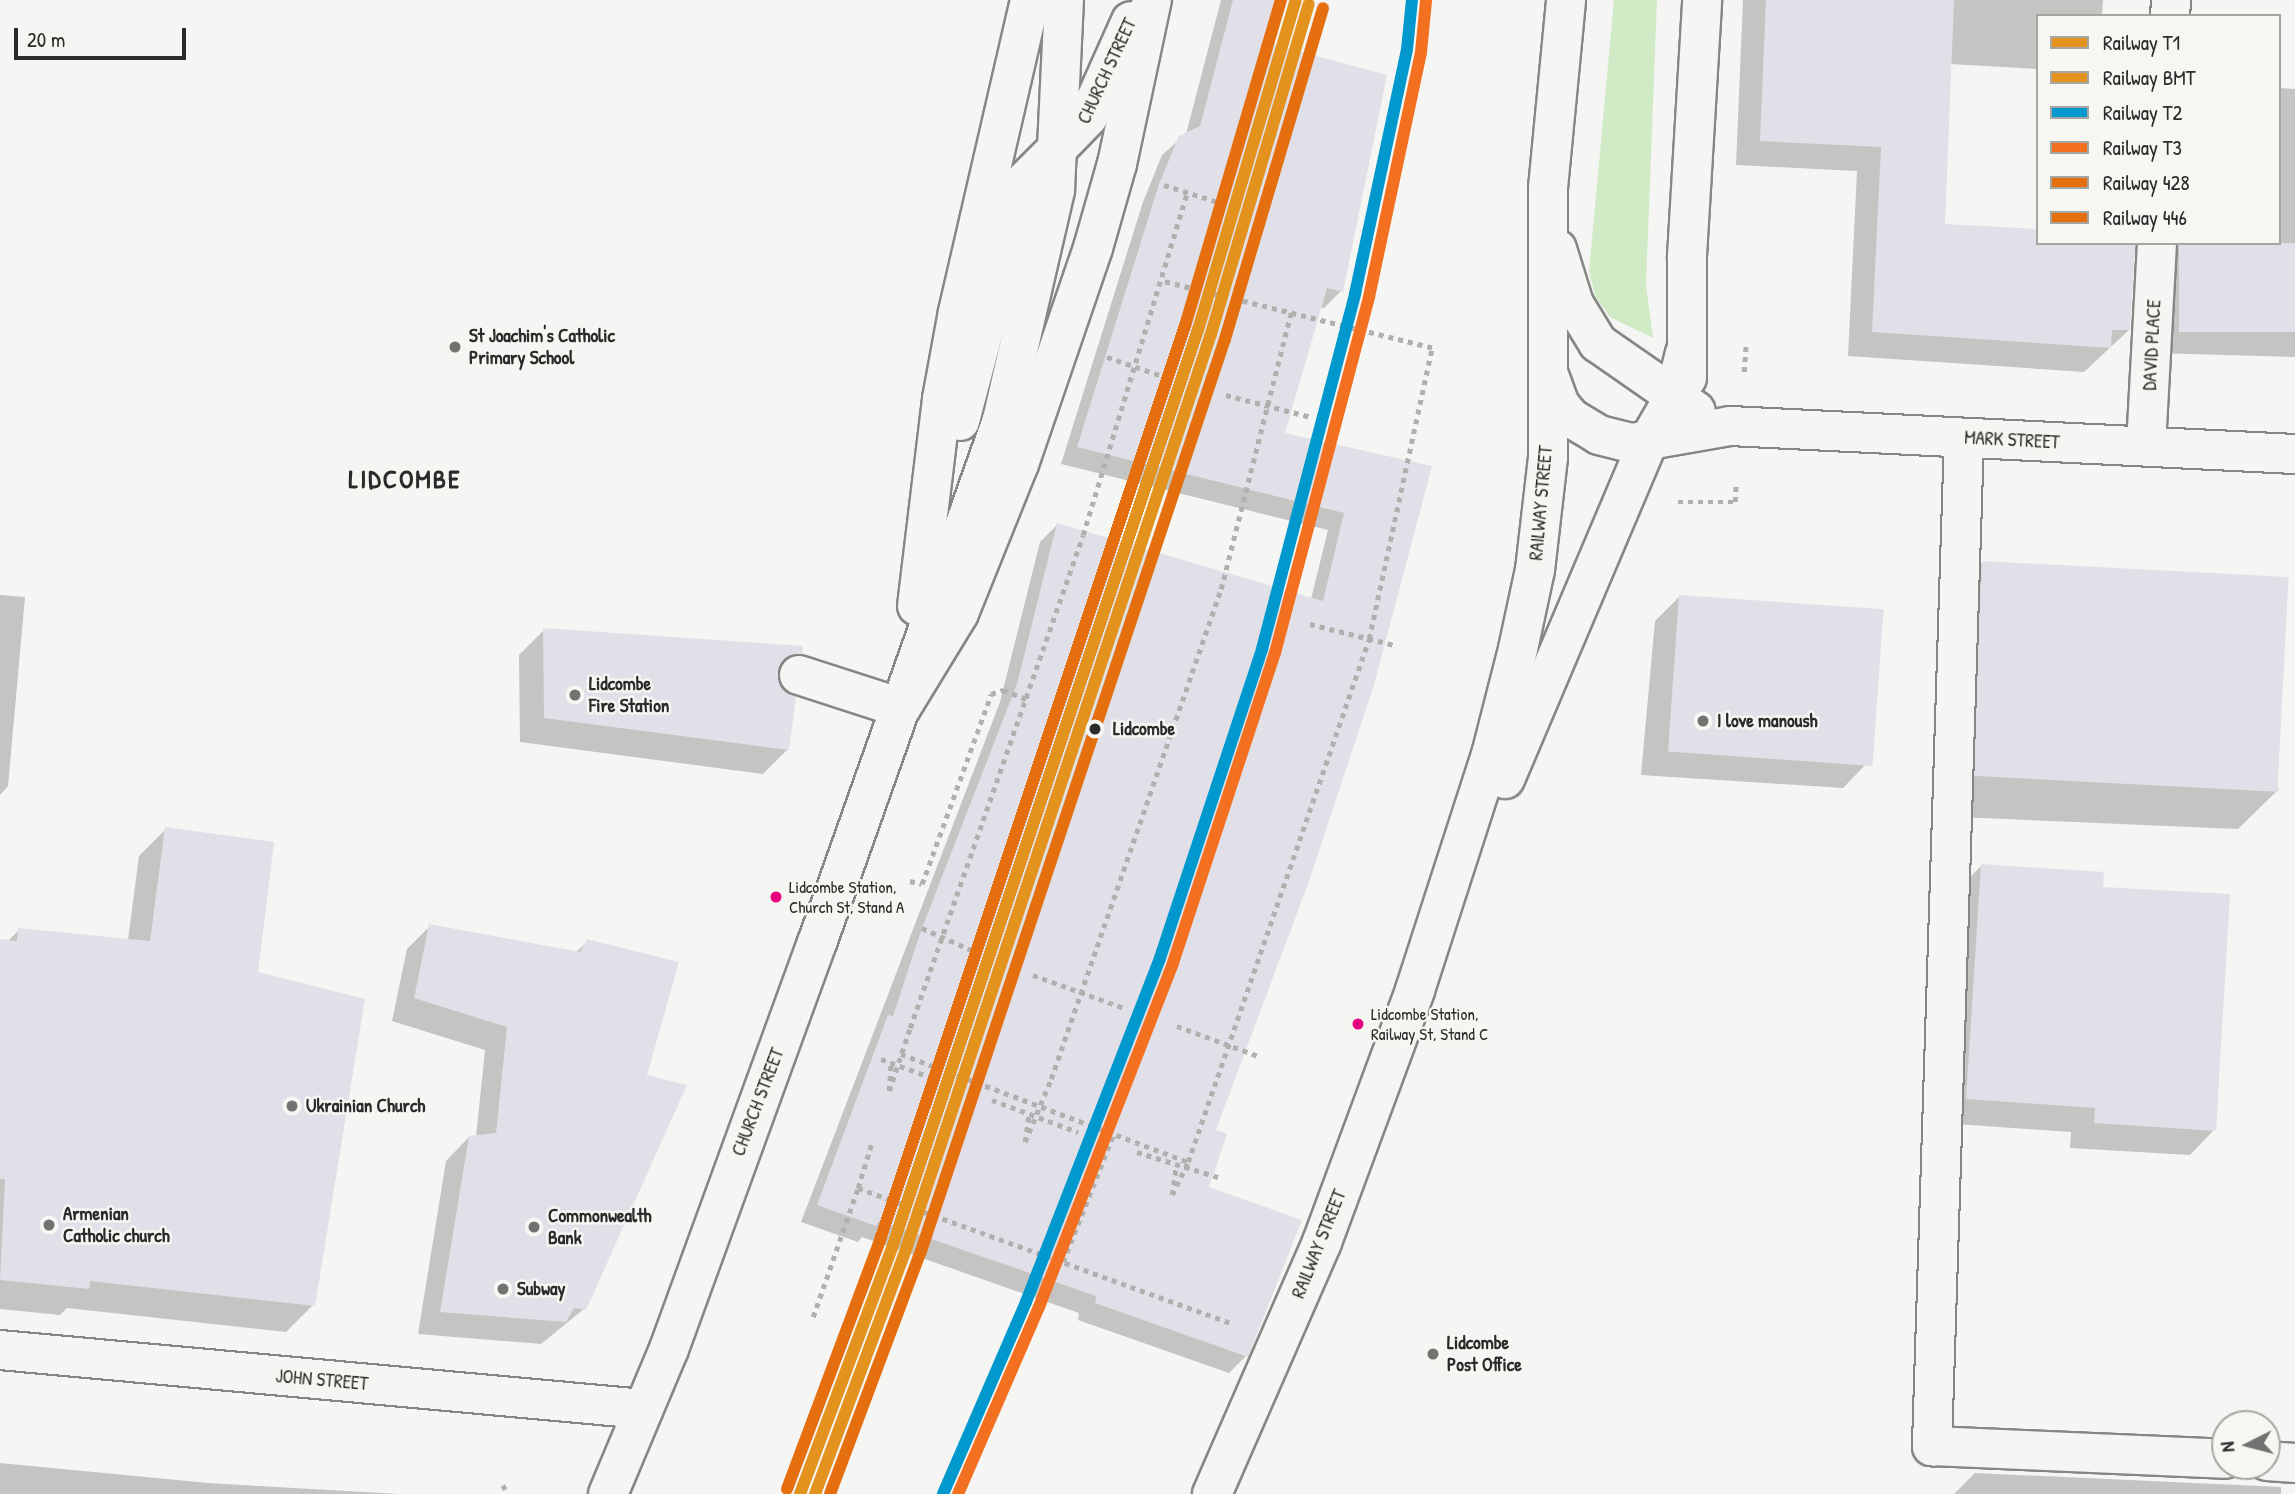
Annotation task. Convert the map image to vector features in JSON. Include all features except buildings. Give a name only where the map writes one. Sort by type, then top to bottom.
[{"type":"street","points":[[901,708],[918,606],[942,399],[956,323],[1030,0]]},
{"type":"street","name":"CHURCH STREET","points":[[1056,150],[1064,0]]},
{"type":"street","name":"CHURCH STREET","points":[[1056,150],[1088,117],[1139,0]]},
{"type":"street","points":[[901,708],[959,614],[1019,464],[1097,236],[1152,0]]},
{"type":"street","name":"RAILWAY STREET","points":[[1212,1494],[1322,1242],[1415,990],[1492,755],[1535,570],[1548,457],[1548,188],[1566,0]]},
{"type":"street","points":[[1674,397],[1685,353],[1702,0]]},
{"type":"street","points":[[918,606],[957,431],[1019,198],[1027,180],[1056,150]]},
{"type":"street","points":[[901,708],[1002,420],[1053,208],[1056,150]]},
{"type":"street","name":"MARK STREET","points":[[1548,188],[1563,274],[1589,331],[1609,354],[1674,397],[1723,424]]},
{"type":"street","name":"DAVID PLACE","points":[[2146,446],[2157,245]]},
{"type":"street","points":[[1685,353],[1692,396],[1723,424]]},
{"type":"street","name":"MARK STREET","points":[[1547,366],[1559,405],[1581,426],[1617,442],[1648,442],[1688,430],[1723,424],[2295,454]]},
{"type":"street","name":"RAILWAY STREET","points":[[1415,990],[1648,442],[1674,397]]},
{"type":"street","points":[[1964,438],[1932,1446],[2211,1458]]},
{"type":"street","points":[[799,675],[901,708]]},
{"type":"street","name":"CHURCH STREET","points":[[608,1494],[643,1409],[901,708]]},
{"type":"street","name":"JOHN STREET","points":[[0,1350],[643,1409]]},
{"type":"path","points":[[1160,184],[1221,204]]},
{"type":"path","points":[[891,1062],[889,1091],[1083,536],[1187,192]]},
{"type":"path","points":[[1161,281],[1432,348],[1369,639],[1188,1162],[1172,1195],[1176,1165]]},
{"type":"path","points":[[1028,1114],[1025,1142],[1051,1079],[1221,589],[1291,313]]},
{"type":"path","points":[[1744,372],[1746,345]]},
{"type":"path","points":[[1105,356],[1165,377]]},
{"type":"path","points":[[1226,395],[1311,417]]},
{"type":"path","points":[[1675,510],[1679,500],[1735,502],[1736,484]]},
{"type":"path","points":[[1310,624],[1394,645]]},
{"type":"path","points":[[910,881],[922,884],[991,694],[1003,690],[1026,699]]},
{"type":"path","points":[[922,928],[976,952]]},
{"type":"path","points":[[1033,975],[1124,1008]]},
{"type":"path","points":[[1177,1026],[1261,1057]]},
{"type":"path","points":[[901,1054],[1188,1162]]},
{"type":"path","points":[[881,1059],[933,1078]]},
{"type":"path","points":[[992,1100],[1077,1132]]},
{"type":"path","points":[[1063,1262],[1113,1135]]},
{"type":"path","points":[[813,1317],[872,1142]]},
{"type":"path","points":[[1137,1152],[1218,1177]]},
{"type":"path","points":[[858,1188],[1241,1327]]},
{"type":"path","points":[[503,1485],[508,1494]]},
{"type":"green space","points":[[1614,0],[1657,0],[1646,285],[1653,338],[1610,317],[1596,298],[1589,272]]},
{"type":"rail line","name":"428","points":[[787,1489],[881,1237],[1185,326],[1281,0]]},
{"type":"rail line","name":"T1","points":[[800,1494],[894,1242],[1198,330],[1296,0]]},
{"type":"rail line","name":"T2","points":[[943,1494],[1026,1302],[1160,958],[1262,649],[1355,294],[1407,49],[1412,0]]},
{"type":"rail line","name":"T3","points":[[958,1494],[1039,1307],[1173,963],[1275,653],[1369,297],[1421,52],[1426,1]]},
{"type":"rail line","name":"BMT","points":[[815,1494],[907,1246],[1211,334],[1309,4]]},
{"type":"rail line","name":"446","points":[[830,1494],[921,1251],[1225,339],[1323,8]]},
{"type":"place","name":"St Joachim's Catholic Primary School","points":[[455,347]]},
{"type":"place","name":"Lidcombe Fire Station","points":[[575,695]]},
{"type":"place","name":"I love manoush","points":[[1703,721]]},
{"type":"place","name":"Lidcombe","points":[[1095,729]]},
{"type":"place","name":"Lidcombe Station, Church St, Stand A","points":[[776,897]]},
{"type":"place","name":"Lidcombe Station, Railway St, Stand C","points":[[1358,1024]]},
{"type":"place","name":"Ukrainian Church","points":[[292,1106]]},
{"type":"place","name":"Armenian Catholic church","points":[[49,1225]]},
{"type":"place","name":"Commonwealth Bank","points":[[534,1227]]},
{"type":"place","name":"Subway","points":[[503,1289]]},
{"type":"place","name":"Lidcombe Post Office","points":[[1433,1354]]},
{"type":"district","name":"LIDCOMBE","points":[[405,479]]}]
